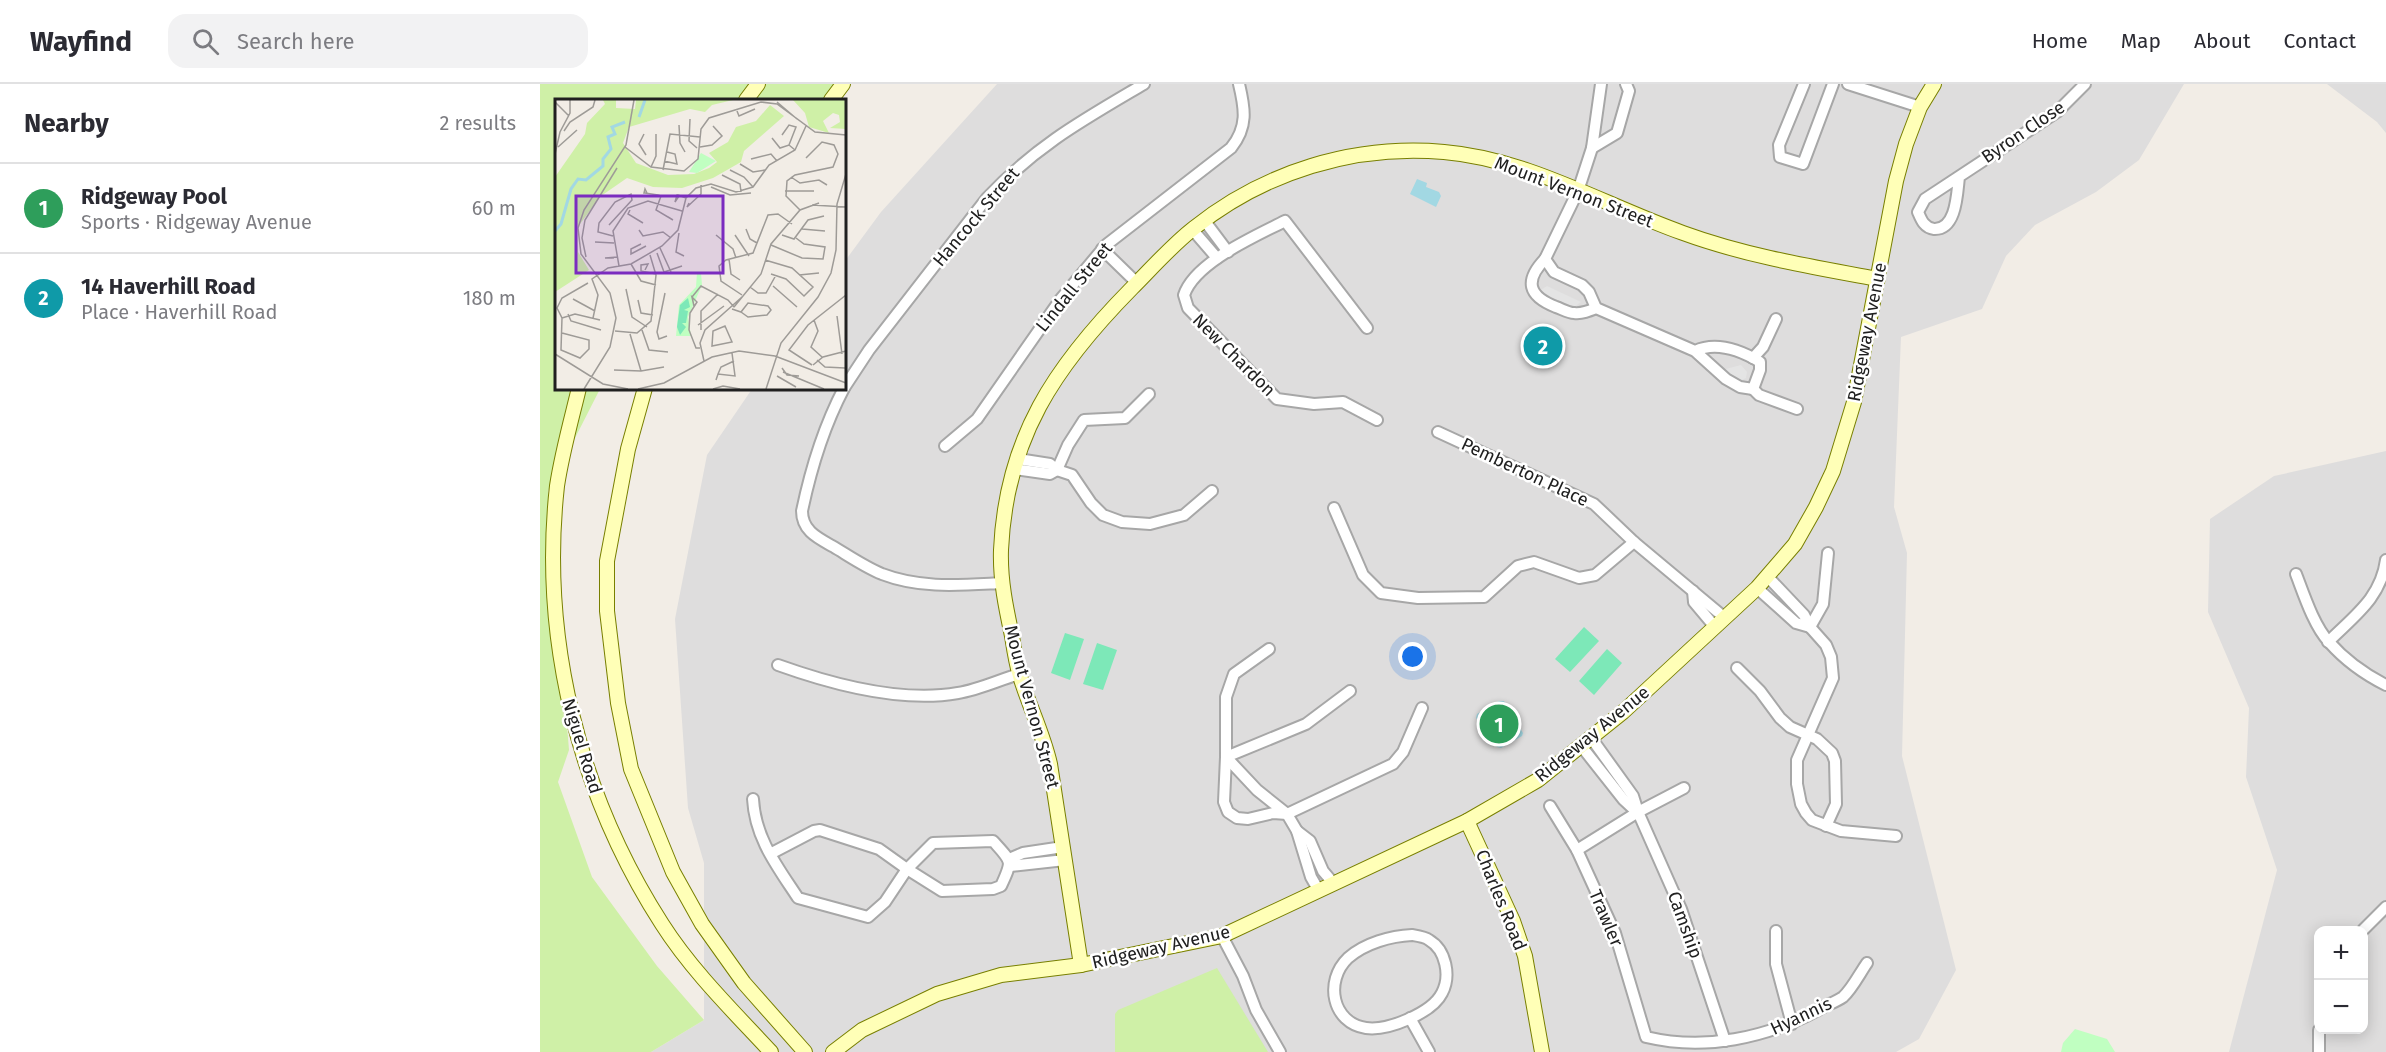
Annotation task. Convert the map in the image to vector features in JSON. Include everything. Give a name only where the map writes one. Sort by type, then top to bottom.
[{"type":"street","points":[[747,99],[758,84]]},
{"type":"street","points":[[832,99],[843,84]]},
{"type":"street","name":"Hancock Street","points":[[846,385],[869,350],[987,198],[1007,177],[1058,135],[1144,84]]},
{"type":"street","name":"Lindall Street","points":[[945,447],[977,419],[1060,300],[1102,249],[1123,230],[1231,148],[1241,133],[1244,123],[1245,112],[1239,84]]},
{"type":"street","points":[[1596,308],[1584,313],[1572,313],[1543,302],[1535,296],[1532,278],[1545,259],[1578,191],[1592,148],[1602,84]]},
{"type":"street","points":[[1592,148],[1617,133],[1629,91],[1626,84]]},
{"type":"street","points":[[1804,84],[1779,145],[1780,157],[1803,164],[1833,84]]},
{"type":"street","points":[[1848,84],[1920,107]]},
{"type":"street","name":"Ridgeway Avenue","points":[[833,1052],[862,1030],[937,994],[1001,975],[1081,965],[1222,936],[1467,820],[1538,780],[1587,743],[1757,588],[1795,544],[1816,507],[1833,471],[1854,402],[1896,181],[1906,144],[1920,107],[1934,84]]},
{"type":"street","name":"Byron Close","points":[[1959,177],[1951,218],[1942,227],[1934,229],[1927,227],[1918,212],[1920,206],[1931,194],[2057,112],[2085,84]]},
{"type":"street","name":"Mount Vernon Street","points":[[1081,965],[1050,764],[1043,737],[1019,674],[1002,583],[1003,525],[1016,464],[1032,419],[1061,369],[1097,323],[1162,256],[1192,229],[1255,188],[1300,169],[1346,157],[1384,152],[1442,152],[1480,157],[1519,168],[1648,221],[1717,244],[1878,279]]},
{"type":"street","points":[[1204,220],[1228,252]]},
{"type":"street","name":"New Chardon","points":[[1367,328],[1285,221],[1217,258],[1186,289],[1185,302],[1188,308],[1277,399],[1314,404],[1343,402],[1377,420]]},
{"type":"street","points":[[1192,229],[1217,258]]},
{"type":"street","points":[[1102,249],[1137,283]]},
{"type":"street","points":[[1545,259],[1554,272],[1582,285],[1589,292],[1596,308],[1695,351],[1726,379],[1740,387],[1753,389],[1759,395],[1797,409]]},
{"type":"street","points":[[1753,358],[1763,347],[1776,319]]},
{"type":"street","points":[[1695,351],[1710,346],[1723,347],[1760,362],[1760,370],[1753,389]]},
{"type":"street","name":"Niguel Road","points":[[579,390],[557,487],[552,610],[561,678],[579,744],[601,807],[629,869],[663,925],[707,984],[771,1052]]},
{"type":"street","points":[[644,390],[628,449],[607,561],[608,611],[618,703],[631,768],[672,872],[702,924],[744,983],[805,1052]]},
{"type":"street","name":"Hancock Street","points":[[843,390],[826,424],[814,459],[802,511],[805,525],[813,535],[864,564],[901,580],[941,585],[1002,583]]},
{"type":"street","points":[[1016,464],[1050,474],[1057,470],[1068,445],[1084,420],[1125,418],[1149,394]]},
{"type":"street","name":"Pemberton Place","points":[[1438,432],[1594,504],[1634,542],[1693,591],[1695,602],[1705,618],[1720,623]]},
{"type":"street","points":[[1057,470],[1071,475],[1090,503],[1103,515],[1122,522],[1150,524],[1184,514],[1212,491]]},
{"type":"street","points":[[1334,508],[1363,575],[1381,593],[1418,598],[1484,597],[1518,566],[1534,562],[1579,578],[1595,575],[1634,542]]},
{"type":"street","points":[[1810,627],[1823,604],[1828,553]]},
{"type":"street","points":[[2328,642],[2376,593],[2384,575],[2386,560]]},
{"type":"street","points":[[2296,574],[2309,607],[2328,642],[2371,678],[2386,685]]},
{"type":"street","points":[[1767,576],[1804,615],[1810,627],[1826,645],[1831,657],[1833,678],[1797,760],[1799,795],[1806,813],[1812,820],[1826,826],[1855,833],[1896,836]]},
{"type":"street","points":[[1757,588],[1796,623],[1810,627]]},
{"type":"street","points":[[1269,650],[1234,674],[1226,697],[1224,802],[1228,812],[1237,819],[1248,819],[1258,815],[1287,814],[1393,764],[1406,746],[1422,708]]},
{"type":"street","points":[[778,665],[825,682],[923,696],[959,693],[1019,674]]},
{"type":"street","points":[[1737,668],[1760,691],[1790,728],[1827,747],[1835,761],[1836,804],[1826,826]]},
{"type":"street","points":[[1226,757],[1306,724],[1350,691]]},
{"type":"street","name":"Camship","points":[[1587,743],[1623,799],[1638,812],[1681,909],[1725,1041]]},
{"type":"street","points":[[1226,757],[1257,790],[1287,814],[1297,831],[1311,877],[1319,891]]},
{"type":"street","points":[[1577,850],[1638,812],[1684,788]]},
{"type":"street","points":[[753,799],[754,821],[770,854],[798,898],[868,917],[885,902],[907,870],[933,843],[993,842],[1010,862]]},
{"type":"street","name":"Trawler","points":[[1550,806],[1577,850],[1615,933],[1646,1037]]},
{"type":"street","name":"Charles Road","points":[[1467,820],[1513,921],[1525,956],[1542,1052]]},
{"type":"street","points":[[770,854],[820,830],[879,849],[907,870],[942,891],[993,889],[1001,886],[1010,862]]},
{"type":"street","points":[[1297,831],[1310,841],[1323,871],[1334,884]]},
{"type":"street","points":[[1010,862],[1064,853]]},
{"type":"street","points":[[2367,926],[2386,907]]},
{"type":"street","points":[[1776,931],[1776,964],[1792,1024]]},
{"type":"street","points":[[1412,935],[1428,939],[1436,945],[1442,954],[1446,969],[1446,981],[1442,994],[1430,1006],[1410,1018],[1374,1029],[1356,1026],[1342,1016],[1334,1000],[1334,983],[1340,969],[1349,958],[1371,945],[1396,936],[1412,935]]},
{"type":"street","points":[[1222,936],[1243,976],[1256,1011],[1280,1052]]},
{"type":"street","name":"Hyannis","points":[[1646,1037],[1669,1043],[1725,1041],[1768,1032],[1792,1024],[1844,996],[1867,963]]},
{"type":"street","points":[[1410,1018],[1429,1052]]},
{"type":"street","points":[[2319,1034],[2319,1052]]},
{"type":"shaded area","points":[[997,84],[2184,84],[2139,160],[2096,192],[2035,225],[2006,256],[1982,309],[1901,337],[1894,507],[1907,553],[1902,756],[1956,970],[1919,1039],[1896,1052],[651,1052],[704,1020],[704,863],[688,808],[675,619],[707,455],[751,390],[846,390],[846,260],[881,212]]},
{"type":"shaded area","points":[[2327,84],[2386,84],[2386,133],[2377,122]]},
{"type":"shaded area","points":[[1547,286],[1581,302],[1573,308],[1539,291]]},
{"type":"shaded area","points":[[1741,365],[1747,372],[1746,378],[1740,381],[1722,370]]},
{"type":"shaded area","points":[[2386,451],[2386,1052],[2229,1052],[2277,870],[2246,777],[2249,708],[2208,612],[2210,519],[2274,476]]},
{"type":"green space","points":[[540,84],[843,84],[830,99],[555,99],[555,390],[599,390],[548,491],[569,750],[558,782],[592,877],[657,966],[704,1020],[651,1052],[540,1052]]},
{"type":"green space","points":[[1584,627],[1599,641],[1570,672],[1555,659]]},
{"type":"green space","points":[[1065,633],[1084,639],[1070,680],[1051,673]]},
{"type":"green space","points":[[1097,643],[1117,650],[1103,690],[1083,684]]},
{"type":"green space","points":[[1607,649],[1622,663],[1594,695],[1579,681]]},
{"type":"green space","points":[[1217,968],[1268,1052],[1115,1052],[1115,1014],[1118,1010]]},
{"type":"green space","points":[[2075,1029],[2107,1039],[2115,1052],[2061,1052],[2063,1043]]},
{"type":"water","points":[[1417,179],[1427,183],[1426,187],[1439,192],[1441,196],[1436,207],[1410,194]]},
{"type":"water","points":[[1499,701],[1504,701],[1506,705],[1504,706],[1515,726],[1518,725],[1523,733],[1522,736],[1501,748],[1497,747],[1482,721],[1479,722],[1476,718],[1477,714]]},
{"type":"place","name":"14 Haverhill Road","points":[[1543,346]]},
{"type":"place","name":"Ridgeway Pool","points":[[1499,724]]}]
